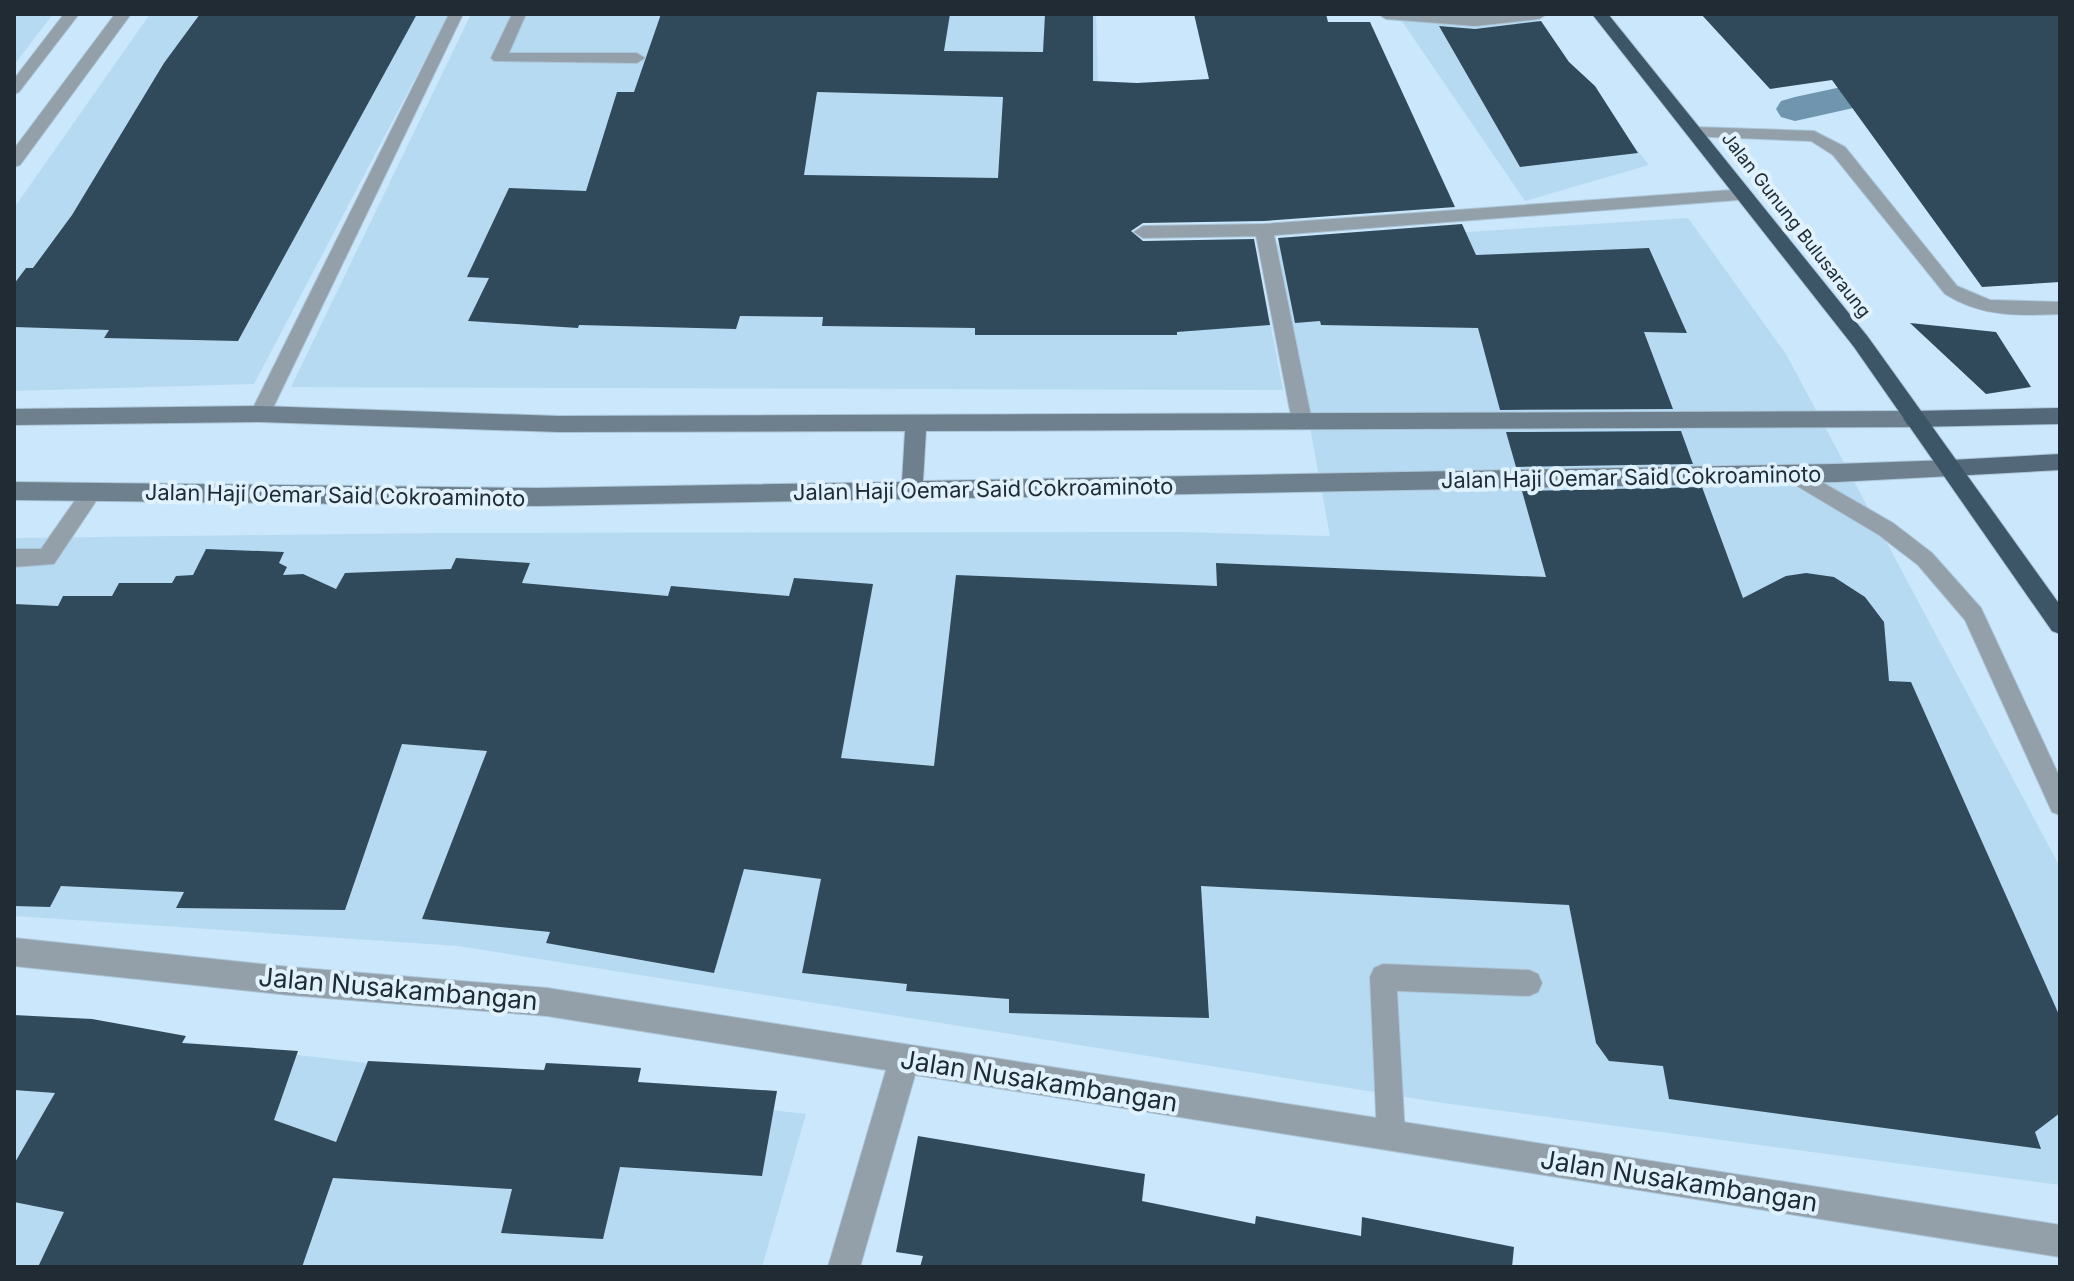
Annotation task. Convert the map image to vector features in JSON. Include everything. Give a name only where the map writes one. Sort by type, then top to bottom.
[{"type":"highway","name":"Jalan Gunung Bulusaraung","points":[[1600,14],[1861,342],[2060,624]]},
{"type":"main road","points":[[14,417],[260,414],[558,424],[2060,416]]},
{"type":"main road","points":[[912,490],[916,422]]},
{"type":"main road","points":[[1951,468],[2060,462]]},
{"type":"main road","name":"Jalan Haji Oemar Said Cokroaminoto","points":[[14,491],[538,497],[1794,474],[1951,468]]},
{"type":"street","points":[[14,161],[123,14]]},
{"type":"street","points":[[1386,14],[1475,21],[1539,14]]},
{"type":"street","points":[[1143,232],[1264,230],[1745,195]]},
{"type":"street","name":"Jalan Nusakambangan","points":[[14,952],[289,981],[547,1002],[2060,1241]]},
{"type":"street","points":[[844,1267],[904,1060]]},
{"type":"lane","points":[[14,89],[72,14]]},
{"type":"lane","points":[[260,414],[456,14]]},
{"type":"lane","points":[[519,14],[499,58],[637,58]]},
{"type":"lane","points":[[1695,132],[1814,136],[1826,141],[1839,151],[1951,290],[1968,302],[1999,310],[2060,308]]},
{"type":"lane","points":[[1264,230],[1302,421]]},
{"type":"lane","points":[[1794,474],[1886,529],[1925,559],[1973,614],[2060,804]]},
{"type":"lane","points":[[14,558],[47,558],[92,492]]},
{"type":"lane","points":[[1391,1136],[1383,977],[1529,983]]},
{"type":"shaded area","points":[[14,14],[53,14],[14,65]]},
{"type":"shaded area","points":[[150,14],[449,14],[254,384],[14,391],[14,208]]},
{"type":"shaded area","points":[[471,14],[1096,14],[1098,82],[949,238],[1256,249],[1283,390],[291,387]]},
{"type":"shaded area","points":[[1397,14],[1531,14],[1649,165],[1525,201]]},
{"type":"shaded area","points":[[1688,218],[1786,354],[2060,867],[2060,1185],[1443,1103],[458,946],[14,916],[14,538],[434,533],[1177,532],[1330,536],[1276,244]]},
{"type":"shaded area","points":[[14,1022],[806,1114],[762,1267],[14,1267]]},
{"type":"building","points":[[200,14],[417,14],[238,341],[104,338],[109,330],[14,327],[14,284],[26,268],[33,268],[72,215],[164,63]]},
{"type":"building","points":[[661,14],[950,14],[944,51],[1043,52],[1045,14],[1093,14],[1093,81],[1137,83],[1209,79],[1194,14],[1326,14],[1328,22],[1370,22],[1455,207],[1264,221],[1143,223],[1131,231],[1143,241],[1254,239],[1270,325],[1177,332],[1177,335],[975,335],[975,328],[822,326],[823,317],[740,316],[736,329],[579,325],[578,328],[468,321],[489,278],[467,277],[509,188],[586,191],[617,92],[634,92]],"holes":[[[817,92],[1003,97],[998,178],[804,175]]]},
{"type":"building","points":[[1701,14],[2060,14],[2060,282],[1982,287],[1832,80],[1770,89]]},
{"type":"building","points":[[1541,21],[1569,62],[1595,86],[1638,153],[1520,167],[1439,26],[1475,29]]},
{"type":"building","points":[[1462,224],[1476,255],[1649,248],[1687,333],[1644,332],[1673,409],[1500,410],[1478,328],[1321,325],[1320,321],[1295,323],[1278,238]]},
{"type":"building","points":[[1910,323],[1996,332],[2031,387],[1986,394]]},
{"type":"building","points":[[1681,431],[1693,464],[1516,467],[1506,432]]},
{"type":"building","points":[[1702,487],[1743,598],[1786,576],[1806,573],[1834,577],[1865,597],[1884,622],[1889,681],[1911,682],[2060,1017],[2060,1113],[2035,1132],[2041,1149],[1669,1099],[1663,1066],[1609,1061],[1596,1043],[1569,905],[1201,886],[1209,1018],[1009,1013],[1009,999],[906,991],[907,984],[802,973],[821,879],[744,869],[714,973],[546,943],[550,932],[422,919],[487,751],[402,744],[345,910],[176,908],[184,892],[61,886],[50,907],[14,906],[14,604],[58,606],[63,596],[112,596],[119,583],[172,583],[176,576],[193,575],[206,549],[284,552],[279,563],[287,567],[283,575],[303,574],[336,589],[345,573],[451,569],[456,558],[530,563],[522,583],[668,596],[671,586],[789,596],[794,578],[873,584],[841,758],[934,766],[956,575],[1217,586],[1216,563],[1546,577],[1522,491]]},
{"type":"building","points":[[14,1015],[92,1019],[186,1036],[182,1043],[298,1051],[274,1120],[336,1142],[368,1061],[544,1070],[546,1063],[641,1068],[638,1082],[777,1091],[762,1176],[620,1167],[603,1239],[501,1233],[512,1189],[333,1178],[302,1267],[38,1267],[64,1212],[14,1202],[14,1164],[55,1093],[14,1090]]},
{"type":"building","points":[[918,1136],[1145,1174],[1142,1201],[1255,1224],[1256,1216],[1361,1236],[1362,1217],[1514,1247],[1512,1267],[920,1267],[923,1256],[896,1252]]},
{"type":"waterway","points":[[1795,109],[2060,51]]}]
